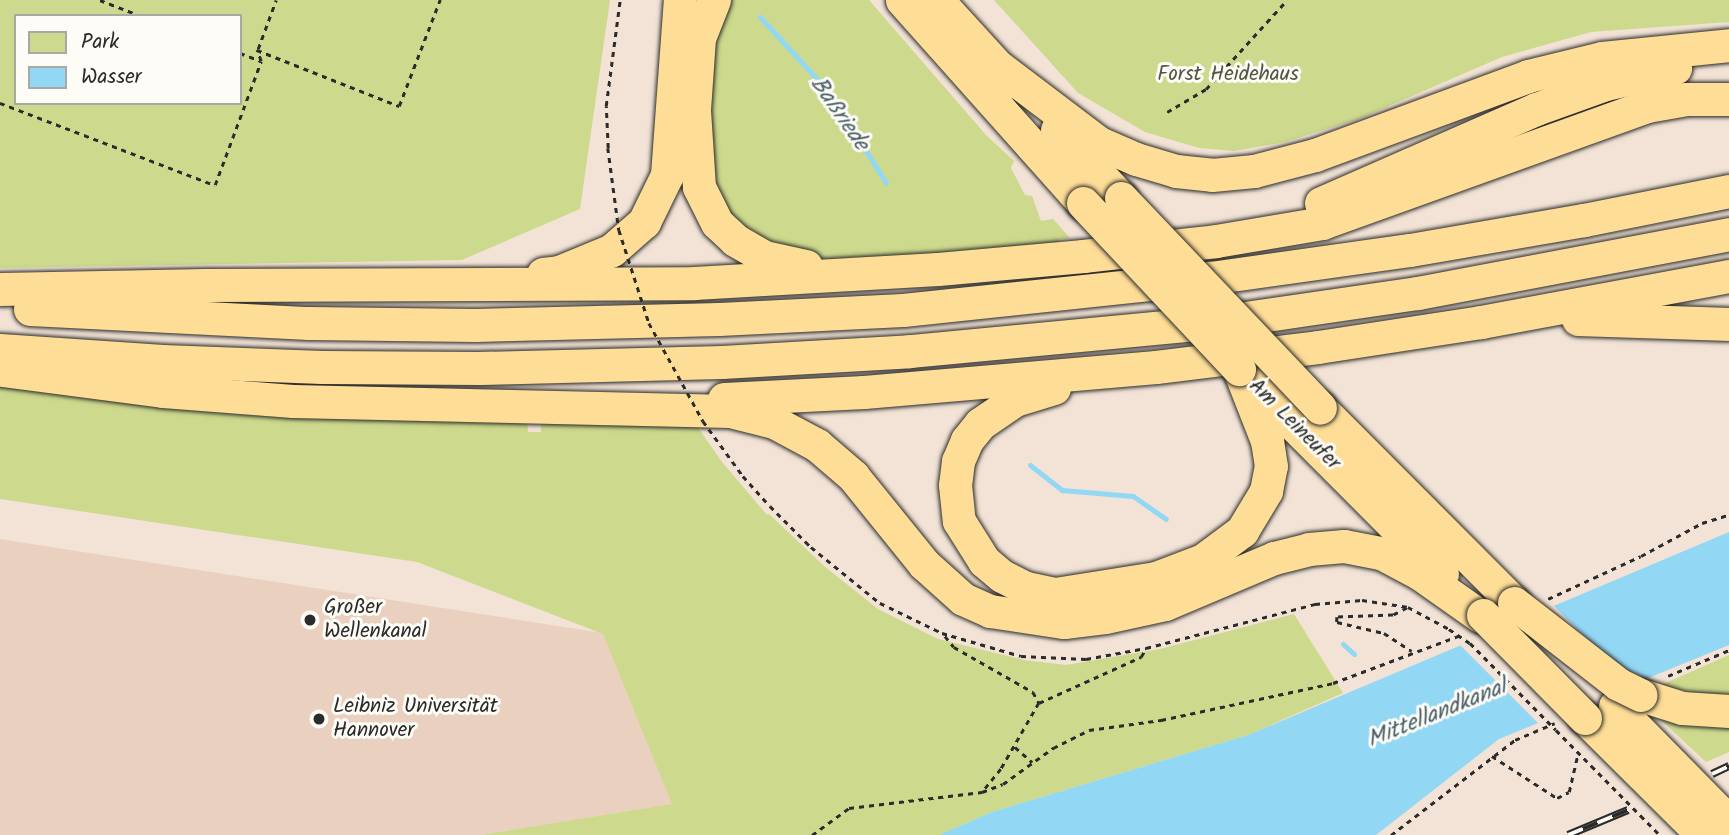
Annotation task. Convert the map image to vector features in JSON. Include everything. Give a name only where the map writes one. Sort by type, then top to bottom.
[{"type":"highway","points":[[447,286],[559,272],[612,250],[644,222],[667,175],[680,0]]},
{"type":"highway","points":[[714,0],[699,38],[694,110],[699,187],[718,223],[735,240],[765,257],[799,265],[840,269],[938,270]]},
{"type":"highway","points":[[885,0],[983,71],[1099,143],[1136,159],[1175,171],[1212,175],[1254,171],[1315,155],[1528,76],[1602,58],[1729,45]]},
{"type":"highway","name":"Am Leineufer","points":[[902,0],[1121,198],[1320,408],[1488,618]]},
{"type":"highway","name":"Am Leineufer","points":[[937,0],[983,71],[1083,203],[1239,369],[1270,414],[1488,618],[1729,822]]},
{"type":"highway","points":[[1216,241],[1306,210],[1536,109],[1606,84],[1658,71],[1729,59]]},
{"type":"highway","points":[[0,289],[205,285],[694,283],[938,270],[1216,241],[1322,223],[1647,106],[1685,99],[1729,99]]},
{"type":"highway","points":[[0,306],[204,319],[475,325],[719,319],[904,310],[1210,278],[1396,252],[1584,220],[1729,191]]},
{"type":"highway","points":[[0,350],[190,362],[452,368],[722,362],[910,351],[1224,321],[1431,291],[1729,234]]},
{"type":"highway","points":[[0,370],[149,390],[293,401],[482,407],[592,406],[864,392],[1156,367],[1481,322],[1729,276]]},
{"type":"highway","points":[[1481,322],[1602,318],[1729,324]]},
{"type":"highway","points":[[1156,367],[1058,386],[1016,400],[980,424],[967,440],[958,461],[955,485],[959,521],[971,544],[1002,576],[1026,588],[1055,594],[1157,578],[1203,560],[1242,531],[1266,491],[1271,466],[1270,414]]},
{"type":"highway","points":[[592,406],[730,411],[774,422],[817,445],[853,476],[923,564],[963,599],[990,611],[1064,622],[1105,617],[1165,604],[1274,558],[1309,549],[1344,546],[1391,559],[1419,573],[1488,618]]},
{"type":"highway","points":[[1599,712],[1682,708],[1729,711]]},
{"type":"highway","name":"Am Leineufer","points":[[1599,712],[1703,835]]},
{"type":"path","points":[[100,0],[136,14]]},
{"type":"path","points":[[0,103],[215,185],[261,61],[257,50],[276,0]]},
{"type":"path","points":[[257,50],[399,106],[440,0]]},
{"type":"path","points":[[620,0],[606,106],[608,148],[621,238],[649,323],[697,412],[736,467],[770,506]]},
{"type":"path","points":[[1167,112],[1206,89],[1287,0]]},
{"type":"path","points":[[242,54],[261,61]]},
{"type":"path","points":[[1548,599],[1641,556],[1702,523],[1729,515]]},
{"type":"path","points":[[1408,607],[1392,615],[1337,617],[1337,622],[1384,634],[1412,651]]},
{"type":"path","points":[[812,835],[849,808],[982,792],[1003,783],[1032,762],[1089,730],[1161,720],[1333,683],[1488,618]]},
{"type":"path","points":[[1391,835],[1492,756],[1558,798],[1569,792],[1578,753],[1599,712],[1449,629]]},
{"type":"path","points":[[942,634],[954,646],[1033,692],[1039,703]]},
{"type":"path","points":[[982,792],[1015,747],[1039,703],[1141,657],[1146,648]]},
{"type":"path","points":[[1015,747],[1032,762]]},
{"type":"path","points":[[1578,753],[1660,835]]},
{"type":"shaded area","name":"Leibniz Universität Hannover","points":[[0,539],[603,633],[673,804],[481,835],[0,835]]},
{"type":"green space","points":[[0,0],[610,0],[580,209],[462,260],[0,268]]},
{"type":"green space","points":[[733,0],[869,0],[986,135],[1014,161],[1011,168],[1025,195],[1032,196],[1041,221],[1053,219],[1070,238],[1059,239],[1060,247],[820,263],[745,238],[710,190],[708,48],[724,9]]},
{"type":"green space","name":"Forst Heidehaus","points":[[994,0],[1729,0],[1729,22],[1591,32],[1502,57],[1359,119],[1285,142],[1234,151],[1199,148],[1145,132],[1078,93]]},
{"type":"green space","points":[[0,386],[527,421],[528,432],[541,432],[541,421],[692,419],[722,462],[767,515],[824,566],[878,609],[938,639],[1024,660],[1066,665],[1160,649],[1294,614],[1343,693],[1248,735],[992,812],[939,835],[481,835],[672,804],[603,634],[417,562],[0,499]]},
{"type":"green space","points":[[1729,655],[1729,695],[1691,692],[1661,685]]},
{"type":"green space","points":[[1647,707],[1729,718],[1729,752],[1706,762]]},
{"type":"water","name":"Mittellandkanal","points":[[1729,532],[1729,645],[1499,739],[1376,835],[939,835],[992,812],[1248,735]]},
{"type":"pier","points":[[1551,603],[1589,641],[1627,671],[1650,682],[1541,726],[1457,642]]},
{"type":"waterway","name":"Baßriede","points":[[760,17],[829,92],[886,183]]},
{"type":"waterway","name":"Baßriede","points":[[1030,465],[1062,490],[1133,496],[1166,519]]},
{"type":"waterway","name":"Baßriede","points":[[1343,644],[1354,654]]},
{"type":"railway","points":[[1712,774],[1729,766]]},
{"type":"railway","points":[[1568,835],[1628,810]]},
{"type":"place","name":"Großer Wellenkanal","points":[[310,620]]},
{"type":"place","name":"Leibniz Universität Hannover","points":[[319,719]]}]
